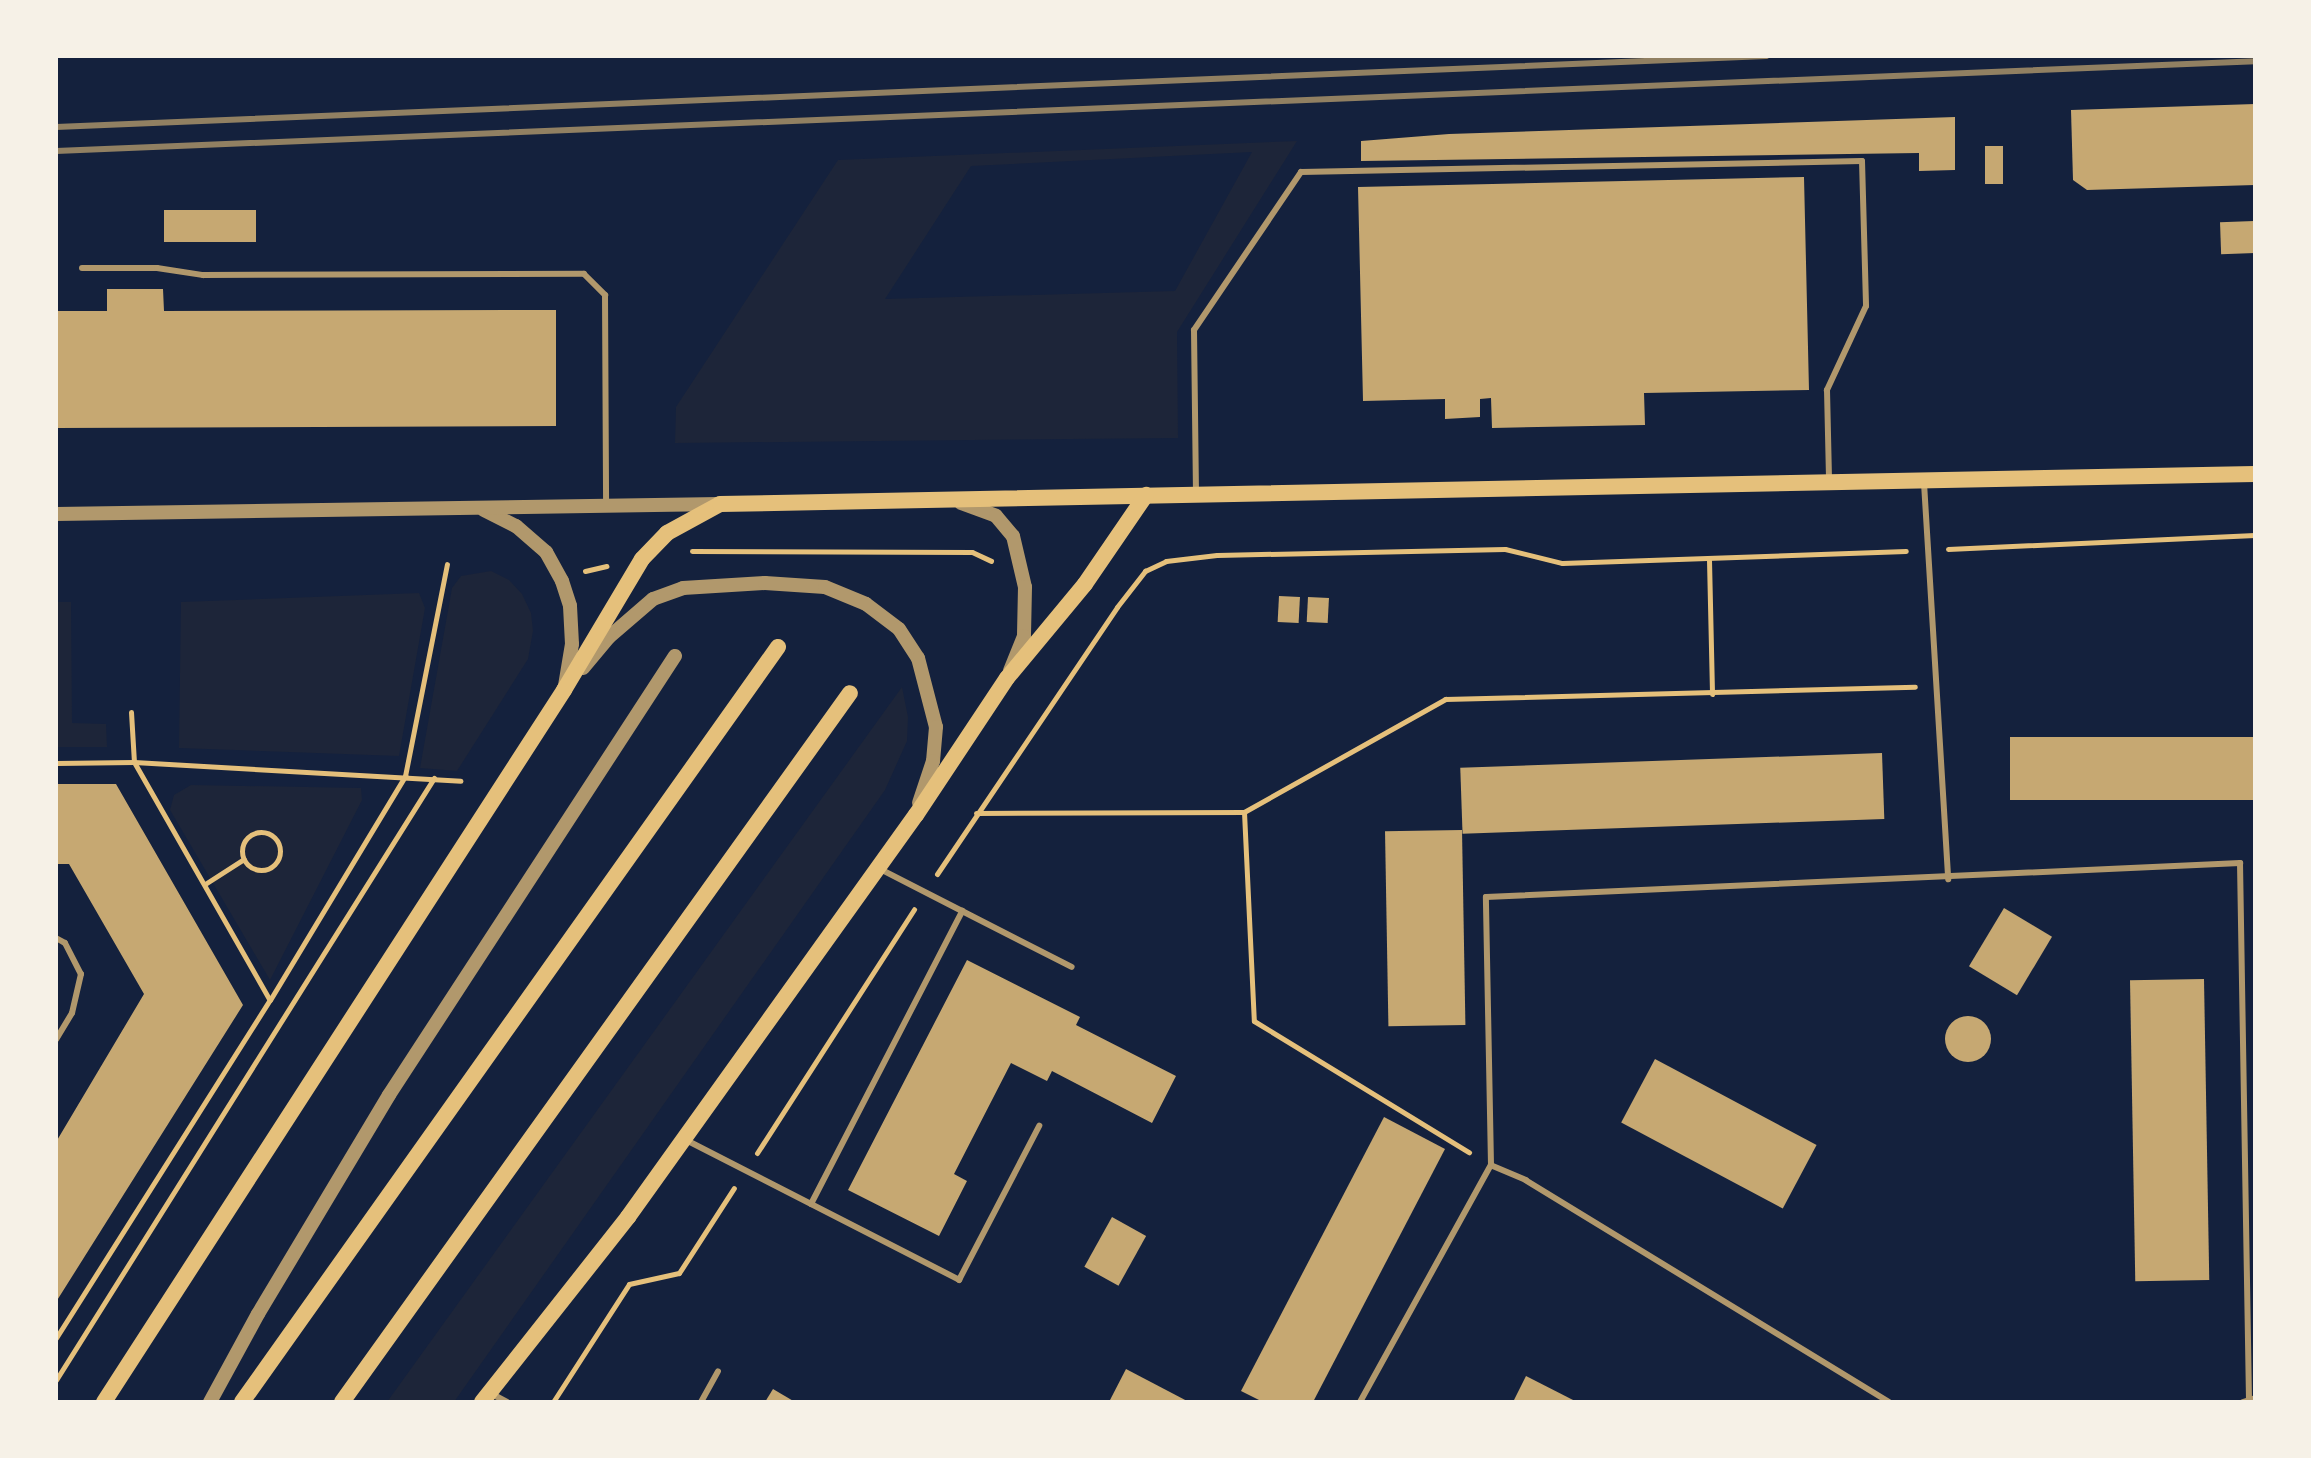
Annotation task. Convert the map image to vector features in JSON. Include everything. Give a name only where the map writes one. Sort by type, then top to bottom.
[{"type":"main road","points":[[104,1402],[564,690],[642,559],[667,533],[720,504],[2255,474]]},
{"type":"main road","points":[[486,1397],[588,1271],[916,815],[1007,678],[1085,584],[1146,495]]},
{"type":"main road","points":[[242,1402],[778,647]]},
{"type":"main road","points":[[342,1402],[850,693]]},
{"type":"street","points":[[936,498],[973,505],[996,516],[1013,536],[1025,587],[1024,636],[1007,678]]},
{"type":"street","points":[[56,514],[720,504]]},
{"type":"street","points":[[480,508],[516,526],[546,552],[562,581],[570,606],[572,644],[564,690]]},
{"type":"street","points":[[564,690],[609,637],[653,599],[702,585],[825,587],[866,604],[899,629],[918,658],[936,727],[933,761],[916,815]]},
{"type":"street","points":[[210,1402],[258,1314],[389,1095],[675,656]]},
{"type":"lane","points":[[1196,494],[1194,330],[1301,172],[1862,161],[1866,306],[1827,390],[1829,482]]},
{"type":"lane","points":[[82,268],[157,268],[203,275],[584,274],[605,295],[606,506]]},
{"type":"lane","points":[[1924,480],[1948,879]]},
{"type":"lane","points":[[1360,1402],[1491,1165],[1486,897],[1948,879],[2240,863],[2249,1399]]},
{"type":"lane","points":[[877,868],[1072,967]]},
{"type":"lane","points":[[811,1204],[962,911]]},
{"type":"lane","points":[[56,938],[65,943],[81,974],[72,1013],[56,1040]]},
{"type":"lane","points":[[683,1138],[959,1280],[1039,1126]]},
{"type":"lane","points":[[1491,1165],[1526,1180],[1889,1402]]},
{"type":"lane","points":[[701,1402],[718,1371]]},
{"type":"lane","points":[[486,1397],[507,1402]]},
{"type":"path","points":[[553,1402],[629,1284],[679,1273],[976,813],[1145,571],[1166,561],[1217,555],[1505,549],[1562,563],[1709,560],[2255,535]]},
{"type":"path","points":[[690,551],[972,552],[1003,567]]},
{"type":"path","points":[[1709,560],[1712,694]]},
{"type":"path","points":[[56,1338],[270,1000],[405,776],[447,564]]},
{"type":"path","points":[[582,571],[619,564]]},
{"type":"path","points":[[976,813],[1244,812],[1445,699],[1936,686]]},
{"type":"path","points":[[131,712],[134,762],[270,1000]]},
{"type":"path","points":[[56,763],[134,762],[460,781]]},
{"type":"path","points":[[56,1380],[434,778]]},
{"type":"path","points":[[1244,812],[1254,1021],[1491,1165]]},
{"type":"path","points":[[253,834],[270,835],[278,844],[279,856],[271,867],[259,870],[244,859],[244,842],[253,834]]},
{"type":"path","points":[[205,884],[244,859]]},
{"type":"shaded area","points":[[1297,141],[1177,332],[1178,438],[675,443],[676,407],[838,160]],"holes":[[[1252,152],[1175,291],[885,299],[971,166]]]},
{"type":"shaded area","points":[[491,571],[509,580],[522,594],[531,613],[533,631],[528,659],[457,771],[420,768],[452,588],[461,576]]},
{"type":"shaded area","points":[[419,593],[425,608],[399,756],[179,748],[181,602]]},
{"type":"shaded area","points":[[56,602],[71,602],[72,723],[106,724],[107,747],[56,747]]},
{"type":"shaded area","points":[[902,687],[908,717],[907,741],[885,790],[454,1402],[387,1402]]},
{"type":"shaded area","points":[[191,785],[361,788],[362,800],[270,980],[170,810],[174,795]]},
{"type":"building","points":[[2255,104],[2255,185],[2087,190],[2073,180],[2071,110]]},
{"type":"building","points":[[1955,117],[1955,170],[1919,171],[1919,153],[1361,161],[1361,141],[1449,134]]},
{"type":"building","points":[[1985,146],[2003,146],[2003,184],[1985,184]]},
{"type":"building","points":[[1804,177],[1809,390],[1644,393],[1645,425],[1492,428],[1491,398],[1480,399],[1480,417],[1445,419],[1445,399],[1363,401],[1358,187]]},
{"type":"building","points":[[164,210],[256,210],[256,242],[164,242]]},
{"type":"building","points":[[2254,221],[2255,253],[2221,254],[2220,222]]},
{"type":"building","points":[[107,289],[163,289],[164,311],[556,310],[556,426],[56,428],[56,311],[107,311]]},
{"type":"building","points":[[1279,596],[1300,597],[1299,623],[1278,622]]},
{"type":"building","points":[[1308,597],[1329,598],[1328,623],[1307,622]]},
{"type":"building","points":[[2010,737],[2255,737],[2255,800],[2010,800]]},
{"type":"building","points":[[1882,753],[1884,819],[1463,834],[1460,768]]},
{"type":"building","points":[[56,784],[116,784],[243,1005],[56,1302],[56,1142],[144,994],[69,864],[56,864]]},
{"type":"building","points":[[1462,830],[1465,1025],[1388,1026],[1385,831]]},
{"type":"building","points":[[2004,908],[2052,937],[2017,995],[1969,966]]},
{"type":"building","points":[[967,960],[1080,1017],[1076,1025],[1176,1076],[1152,1123],[1052,1071],[1047,1081],[1011,1063],[954,1174],[967,1181],[939,1236],[848,1190]]},
{"type":"building","points":[[2204,979],[2209,1280],[2135,1281],[2130,980]]},
{"type":"building","points":[[1968,1016],[1977,1017],[1984,1023],[1990,1030],[1990,1048],[1984,1055],[1977,1061],[1968,1062],[1959,1061],[1952,1055],[1946,1048],[1945,1039],[1946,1030],[1952,1023],[1959,1017]]},
{"type":"building","points":[[1655,1059],[1817,1145],[1783,1208],[1621,1123]]},
{"type":"building","points":[[1384,1117],[1445,1149],[1313,1402],[1263,1402],[1241,1391]]},
{"type":"building","points":[[1112,1217],[1146,1236],[1118,1286],[1084,1267]]},
{"type":"building","points":[[1126,1369],[1189,1402],[1109,1402]]},
{"type":"building","points":[[1526,1376],[1577,1402],[1513,1402]]},
{"type":"building","points":[[773,1389],[795,1402],[765,1402]]},
{"type":"railway","points":[[56,127],[1767,56]]},
{"type":"railway","points":[[56,151],[2255,61]]}]
